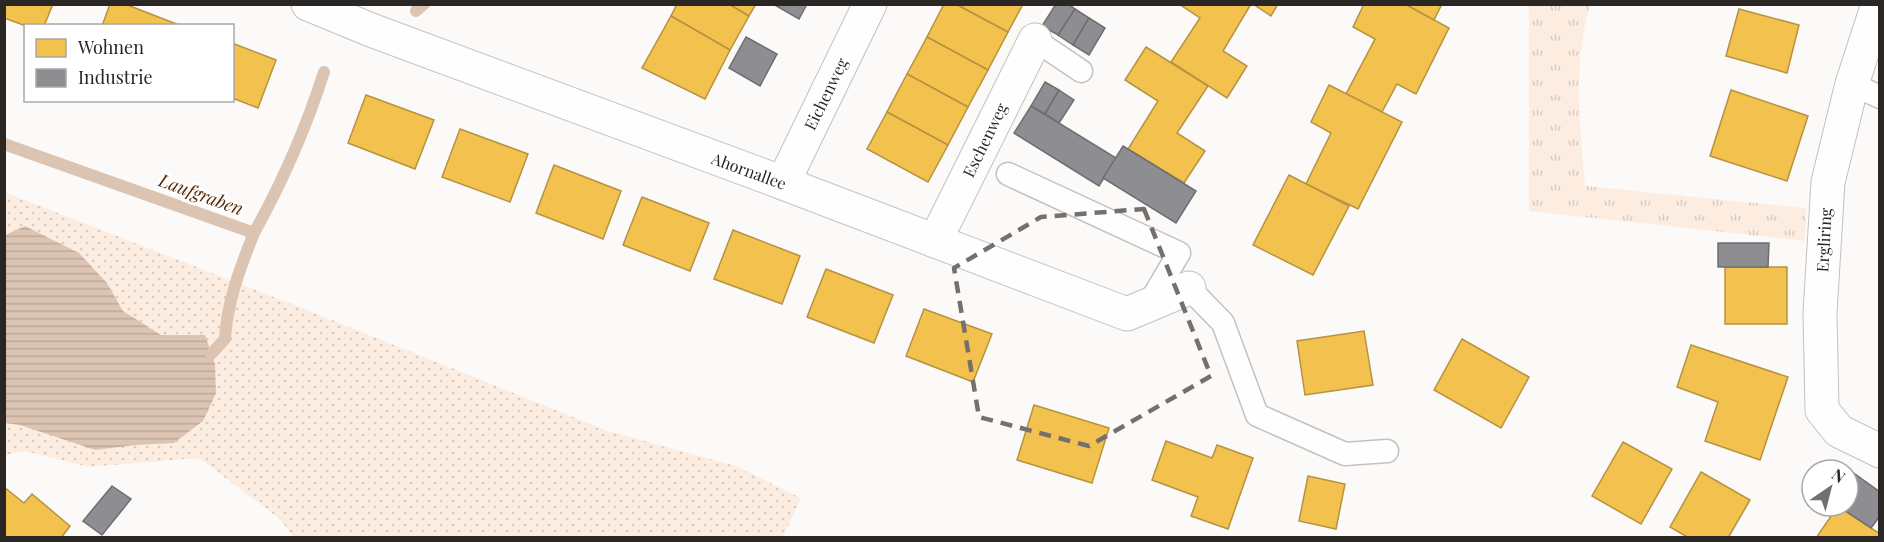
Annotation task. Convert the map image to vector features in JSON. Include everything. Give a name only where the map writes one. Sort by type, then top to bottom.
[{"type":"street","name":"Ahornallee","points":[[308,4],[370,30],[783,183],[1127,314],[1189,288]]},
{"type":"street","name":"Eichenweg","points":[[783,183],[870,4]]},
{"type":"street","name":"Ergliring","points":[[1878,4],[1866,91],[1828,182],[1820,313],[1822,410],[1839,431],[1880,451]]},
{"type":"street","name":"Eschenweg","points":[[934,241],[1035,40]]},
{"type":"lane","points":[[1035,40],[1081,71]]},
{"type":"lane","points":[[1008,174],[1179,253],[1149,304]]},
{"type":"lane","points":[[1189,288],[1223,323],[1257,415],[1345,454],[1387,451]]},
{"type":"highlighted area","points":[[1144,209],[1211,376],[1089,446],[979,417],[954,268],[1041,217]]},
{"type":"green space","points":[[1529,5],[1590,5],[1581,49],[1579,95],[1585,186],[1806,208],[1805,241],[1529,211]]},
{"type":"green space","points":[[4,192],[297,306],[608,431],[736,466],[801,498],[783,537],[293,537],[280,519],[199,458],[89,467],[24,451],[5,455]]},
{"type":"shaded area","points":[[25,226],[79,253],[107,283],[123,311],[161,335],[205,335],[215,364],[216,393],[203,421],[174,443],[95,450],[20,425],[5,423],[5,235]]},
{"type":"building: Wohnen","points":[[4,4],[53,4],[45,24],[24,25],[4,18]]},
{"type":"building: Wohnen","points":[[110,4],[125,4],[176,24],[103,24]]},
{"type":"building: Wohnen","points":[[677,4],[729,4],[749,16],[730,50],[671,16]]},
{"type":"building: Wohnen","points":[[729,4],[756,4],[749,16]]},
{"type":"building: Wohnen","points":[[944,4],[956,4],[1008,32],[988,70],[927,37]]},
{"type":"building: Wohnen","points":[[956,4],[1023,4],[1008,32]]},
{"type":"building: Wohnen","points":[[1179,4],[1251,4],[1223,51],[1247,66],[1227,98],[1171,62],[1200,18]]},
{"type":"building: Wohnen","points":[[1253,4],[1278,4],[1271,16]]},
{"type":"building: Wohnen","points":[[1364,4],[1405,4],[1449,28],[1416,94],[1397,84],[1382,112],[1346,94],[1375,39],[1353,27]]},
{"type":"building: Wohnen","points":[[1405,4],[1442,4],[1434,20]]},
{"type":"building: Wohnen","points":[[1739,9],[1799,25],[1787,73],[1726,56]]},
{"type":"building: Wohnen","points":[[671,16],[730,50],[705,99],[642,68]]},
{"type":"building: Wohnen","points":[[927,37],[988,70],[968,107],[907,74]]},
{"type":"building: Wohnen","points":[[234,44],[276,60],[258,108],[234,99]]},
{"type":"building: Wohnen","points":[[1146,47],[1208,86],[1177,133],[1205,151],[1184,183],[1128,149],[1158,101],[1125,80]]},
{"type":"building: Wohnen","points":[[907,74],[968,107],[948,145],[887,112]]},
{"type":"building: Wohnen","points":[[1329,85],[1402,122],[1358,209],[1306,184],[1331,133],[1311,122]]},
{"type":"building: Wohnen","points":[[1731,90],[1808,116],[1787,181],[1710,156]]},
{"type":"building: Wohnen","points":[[366,95],[434,120],[415,169],[348,143]]},
{"type":"building: Wohnen","points":[[887,112],[948,145],[928,182],[867,149]]},
{"type":"building: Wohnen","points":[[460,129],[528,154],[510,202],[442,177]]},
{"type":"building: Wohnen","points":[[554,165],[621,191],[603,239],[536,213]]},
{"type":"building: Wohnen","points":[[1289,175],[1349,206],[1313,275],[1253,245]]},
{"type":"building: Wohnen","points":[[642,197],[709,223],[690,271],[623,245]]},
{"type":"building: Wohnen","points":[[733,230],[800,256],[782,304],[714,279]]},
{"type":"building: Wohnen","points":[[1725,267],[1787,267],[1787,324],[1725,324]]},
{"type":"building: Wohnen","points":[[826,269],[893,295],[874,343],[807,317]]},
{"type":"building: Wohnen","points":[[924,309],[992,334],[973,382],[906,356]]},
{"type":"building: Wohnen","points":[[1364,331],[1373,385],[1305,395],[1297,341]]},
{"type":"building: Wohnen","points":[[1462,339],[1529,377],[1501,428],[1434,390]]},
{"type":"building: Wohnen","points":[[1691,345],[1788,377],[1760,460],[1705,441],[1718,402],[1677,387]]},
{"type":"building: Wohnen","points":[[1034,405],[1109,428],[1092,483],[1017,460]]},
{"type":"building: Wohnen","points":[[1166,441],[1212,458],[1217,445],[1253,458],[1228,529],[1191,516],[1198,497],[1152,480]]},
{"type":"building: Wohnen","points":[[1623,442],[1672,469],[1641,524],[1592,496]]},
{"type":"building: Wohnen","points":[[1701,472],[1750,500],[1728,538],[1689,538],[1670,527]]},
{"type":"building: Wohnen","points":[[1308,476],[1345,484],[1336,529],[1299,521]]},
{"type":"building: Wohnen","points":[[4,487],[24,503],[32,494],[70,526],[61,538],[4,538]]},
{"type":"building: Wohnen","points":[[1830,518],[1856,518],[1880,534],[1880,538],[1816,538]]},
{"type":"building: Industrie","points":[[773,4],[807,4],[799,19]]},
{"type":"building: Industrie","points":[[1056,4],[1068,4],[1075,9],[1058,35],[1042,26]]},
{"type":"building: Industrie","points":[[1075,9],[1089,18],[1073,45],[1058,35]]},
{"type":"building: Industrie","points":[[1089,18],[1105,28],[1089,55],[1073,45]]},
{"type":"building: Industrie","points":[[746,37],[777,54],[760,86],[729,68]]},
{"type":"building: Industrie","points":[[1045,82],[1059,90],[1045,114],[1031,106]]},
{"type":"building: Industrie","points":[[1059,90],[1074,100],[1059,123],[1045,114]]},
{"type":"building: Industrie","points":[[1031,106],[1116,158],[1099,186],[1014,133]]},
{"type":"building: Industrie","points":[[1123,146],[1196,191],[1176,223],[1103,178]]},
{"type":"building: Industrie","points":[[1718,243],[1769,243],[1768,267],[1718,267]]},
{"type":"building: Industrie","points":[[1860,478],[1880,492],[1880,516],[1871,528],[1856,518],[1860,518]]},
{"type":"building: Industrie","points":[[112,486],[131,499],[102,535],[83,521]]},
{"type":"waterway","name":"Laufgraben","points":[[416,11],[424,4]]},
{"type":"waterway","name":"Laufgraben","points":[[4,144],[254,233],[293,154],[324,72]]},
{"type":"waterway","points":[[211,354],[225,339],[231,298],[254,233]]}]
